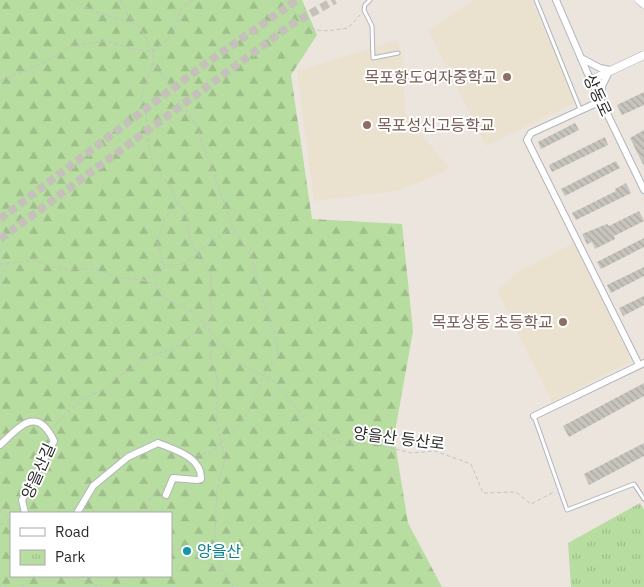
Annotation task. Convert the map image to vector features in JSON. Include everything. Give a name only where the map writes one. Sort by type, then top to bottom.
[{"type":"street","name":"상동로","points":[[556,0],[601,102],[644,190]]},
{"type":"street","points":[[639,0],[644,4]]},
{"type":"street","points":[[632,60],[644,48]]},
{"type":"street","points":[[591,80],[644,55]]},
{"type":"street","points":[[581,58],[600,68],[610,70]]},
{"type":"street","points":[[534,416],[642,364],[527,140],[531,133],[601,102],[602,86],[610,70]]},
{"type":"street","name":"양을산길","points":[[0,445],[21,425],[34,420],[42,423],[50,432],[54,441],[22,500],[25,512]]},
{"type":"street","points":[[78,512],[93,486],[128,457],[158,443],[200,466],[201,479],[174,478],[166,495]]},
{"type":"lane","points":[[370,0],[365,5],[364,10],[372,26],[373,58],[398,53]]},
{"type":"lane","points":[[536,0],[580,110]]},
{"type":"lane","points":[[534,416],[567,510],[634,484],[644,499]]},
{"type":"path","points":[[50,432],[65,414],[84,398],[106,389],[117,376],[135,367],[143,359],[172,349],[206,326],[213,317],[210,297],[211,274],[190,241],[186,212],[178,203],[169,184],[153,166],[146,137],[146,114],[141,98],[154,62],[153,51],[140,27],[133,23],[94,12],[74,0]]},
{"type":"path","points":[[120,0],[133,23]]},
{"type":"path","points":[[0,81],[43,63],[72,46],[107,41],[132,49],[153,51],[174,34],[181,7],[194,0]]},
{"type":"path","points":[[284,0],[311,28],[321,32],[348,28],[364,10]]},
{"type":"path","points":[[154,62],[196,125],[233,227],[253,259],[256,278],[277,342],[276,358],[264,375],[248,413],[234,431],[211,452],[190,459]]},
{"type":"path","points":[[165,267],[157,241],[165,218],[178,203]]},
{"type":"path","points":[[142,280],[158,274],[165,267],[186,263],[197,252],[233,227]]},
{"type":"path","name":"양을산 등산로","points":[[0,264],[35,262],[62,269],[94,269],[121,278],[142,280],[157,285],[166,299],[194,313],[237,362],[274,382],[308,423],[339,442],[380,445],[411,454],[435,451],[449,455],[471,464],[482,493],[516,492],[531,504],[559,490]]},
{"type":"path","points":[[0,278],[9,263]]},
{"type":"path","points":[[210,330],[210,357],[218,380],[216,418],[225,458],[217,491],[215,532],[218,561],[222,571],[233,587]]},
{"type":"path","points":[[144,512],[155,490],[161,487],[169,487]]},
{"type":"path","points":[[0,509],[10,521]]},
{"type":"path","points":[[172,548],[187,551],[222,571]]},
{"type":"path","points":[[22,587],[31,577]]},
{"type":"path","points":[[72,577],[98,587]]},
{"type":"shaded area","points":[[473,0],[532,0],[575,103],[486,146],[428,30]]},
{"type":"shaded area","points":[[398,40],[403,60],[405,114],[448,167],[442,173],[396,191],[314,201],[297,71]]},
{"type":"shaded area","name":"목포상동 초등학교","points":[[574,243],[628,354],[629,362],[552,402],[497,291],[519,271]]},
{"type":"green space","points":[[0,0],[302,0],[317,35],[291,75],[312,219],[402,224],[413,331],[394,437],[408,523],[442,587],[0,587]]},
{"type":"green space","points":[[640,503],[644,510],[644,587],[571,587],[568,543]]},
{"type":"building","points":[[644,92],[644,105],[622,115],[617,105]]},
{"type":"building","points":[[575,123],[579,130],[541,149],[538,142]]},
{"type":"building","points":[[644,130],[644,166],[630,138]]},
{"type":"building","points":[[605,137],[608,145],[552,172],[549,165]]},
{"type":"building","points":[[616,161],[620,168],[565,196],[561,189]]},
{"type":"building","points":[[626,183],[631,193],[576,220],[572,213],[616,191],[615,189]]},
{"type":"building","points":[[639,211],[644,221],[614,236],[615,239],[595,249],[592,242],[587,244],[582,234],[607,224],[609,226]]},
{"type":"building","points":[[644,238],[644,247],[601,269],[597,262]]},
{"type":"building","points":[[644,267],[644,276],[611,293],[607,285]]},
{"type":"building","points":[[644,296],[644,305],[623,316],[619,308]]},
{"type":"building","points":[[644,383],[644,396],[569,437],[563,426]]},
{"type":"building","points":[[644,443],[644,456],[589,485],[584,474]]},
{"type":"tunnel","points":[[0,219],[205,64],[297,0]]},
{"type":"tunnel","points":[[0,239],[292,24],[335,0]]},
{"type":"place","name":"목포항도여자중학교","points":[[507,77]]},
{"type":"place","name":"목포성신고등학교","points":[[367,125]]},
{"type":"place","name":"목포상동 초등학교","points":[[563,322]]},
{"type":"place","name":"양을산","points":[[187,551]]}]
